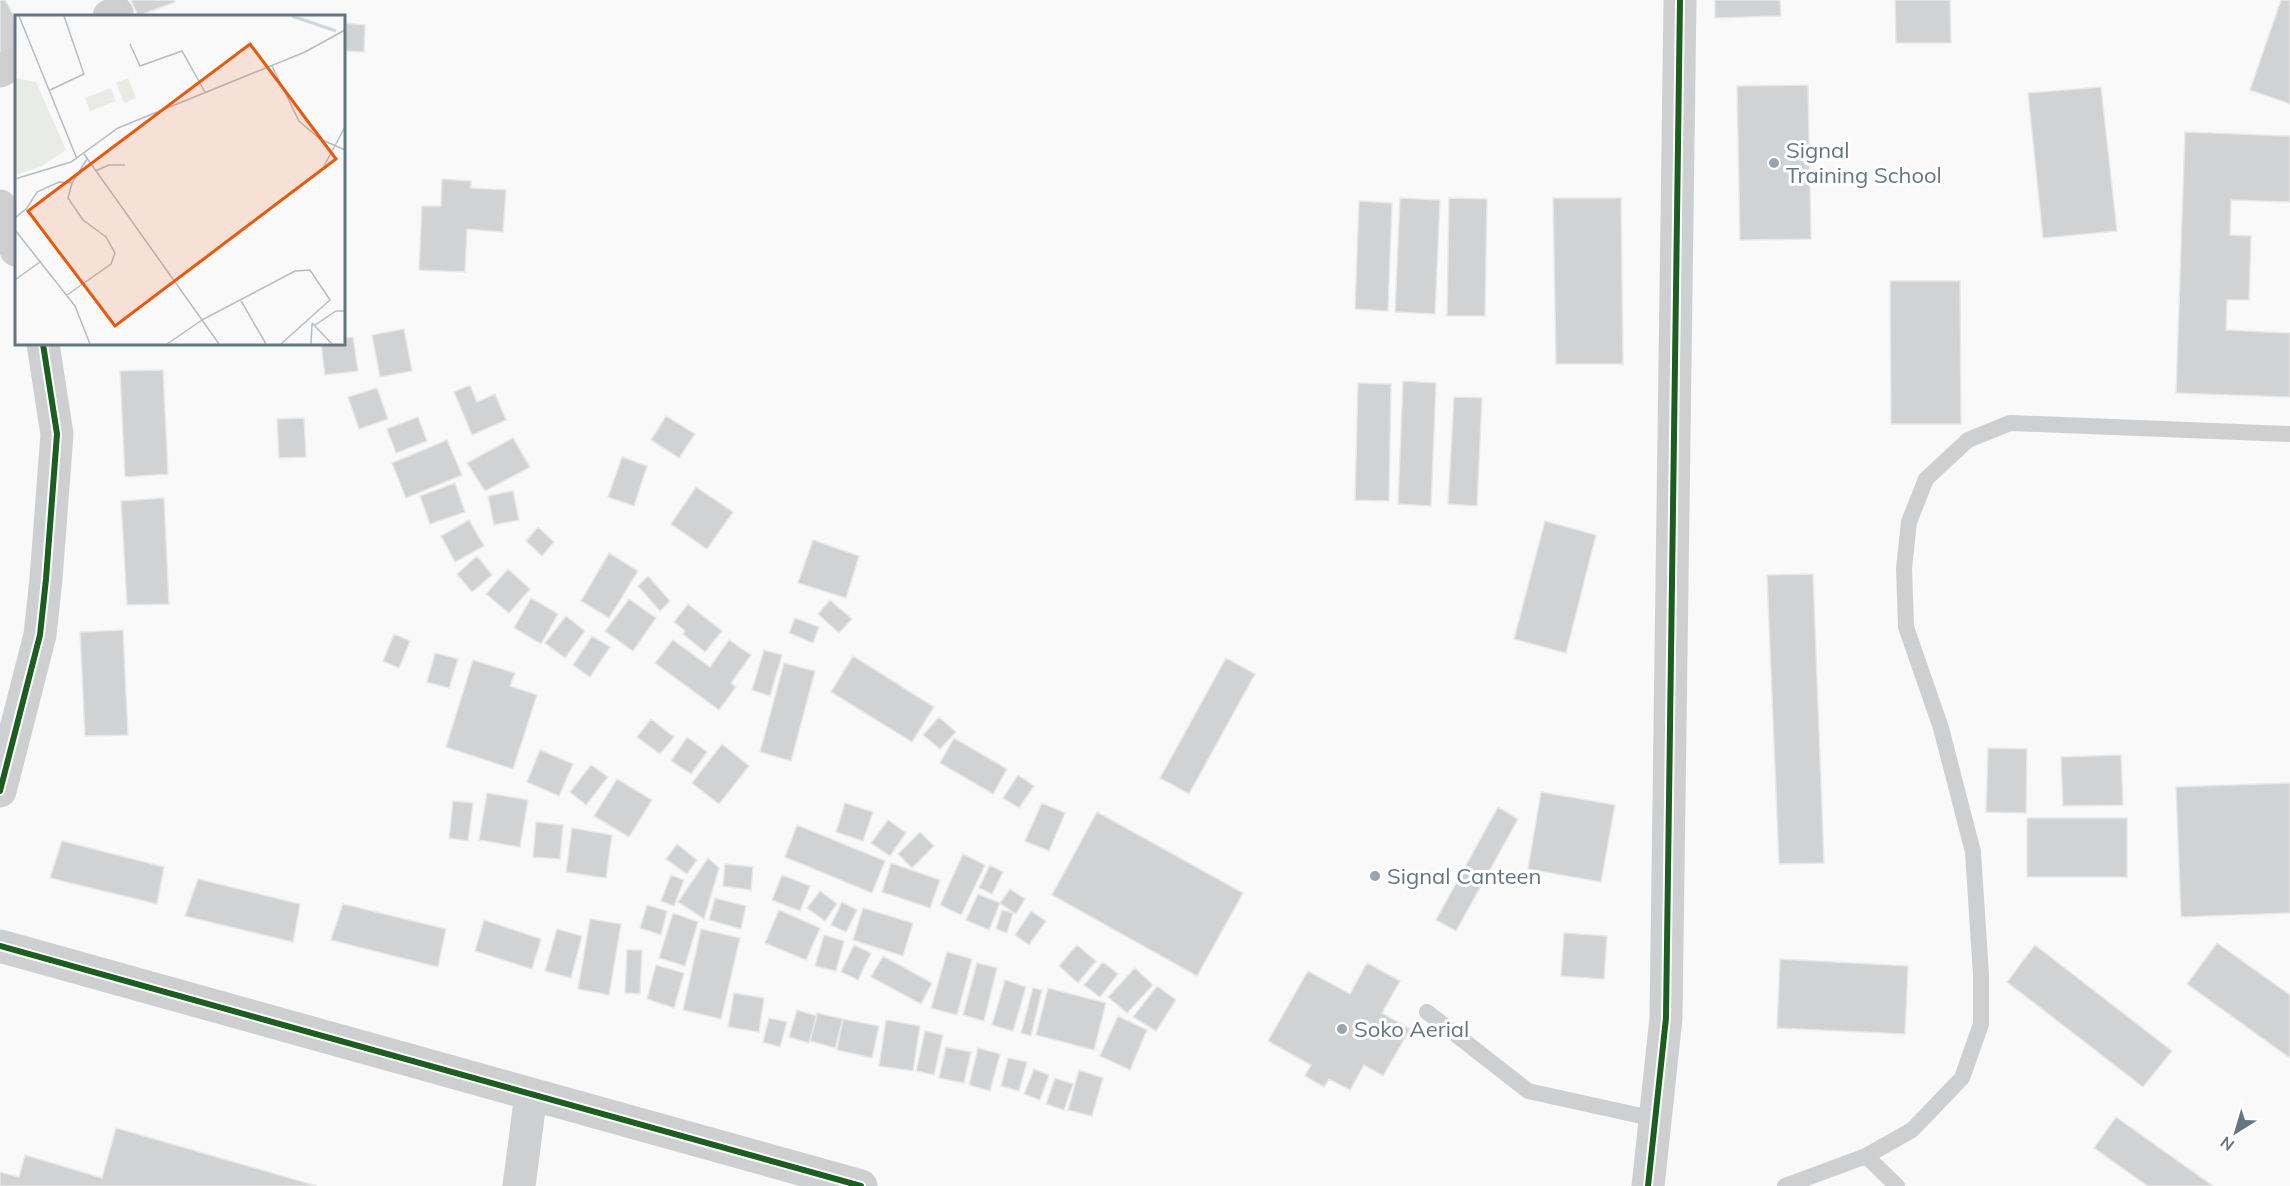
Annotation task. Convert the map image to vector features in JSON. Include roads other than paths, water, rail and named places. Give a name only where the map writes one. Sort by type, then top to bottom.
[{"type":"street","points":[[1648,1186],[1666,1018],[1680,0]]},
{"type":"street","points":[[0,71],[15,64]]},
{"type":"street","points":[[0,206],[6,215],[15,246]]},
{"type":"street","points":[[0,791],[41,624],[57,434],[43,345]]},
{"type":"street","points":[[0,946],[861,1186]]},
{"type":"street","points":[[519,1186],[531,1094]]},
{"type":"lane","points":[[1785,1186],[1866,1156],[1912,1130],[1962,1078],[1981,1024],[1982,975],[1973,852],[1941,728],[1906,627],[1905,568],[1909,522],[1926,479],[1968,440],[2010,423],[2290,434]]},
{"type":"lane","points":[[1427,1012],[1528,1091],[1655,1119]]},
{"type":"lane","points":[[1866,1156],[1897,1186]]},
{"type":"place","name":"Signal Training School","points":[[1774,163]]},
{"type":"place","name":"Signal Canteen","points":[[1375,876]]},
{"type":"place","name":"Soko Aerial","points":[[1342,1029]]}]
